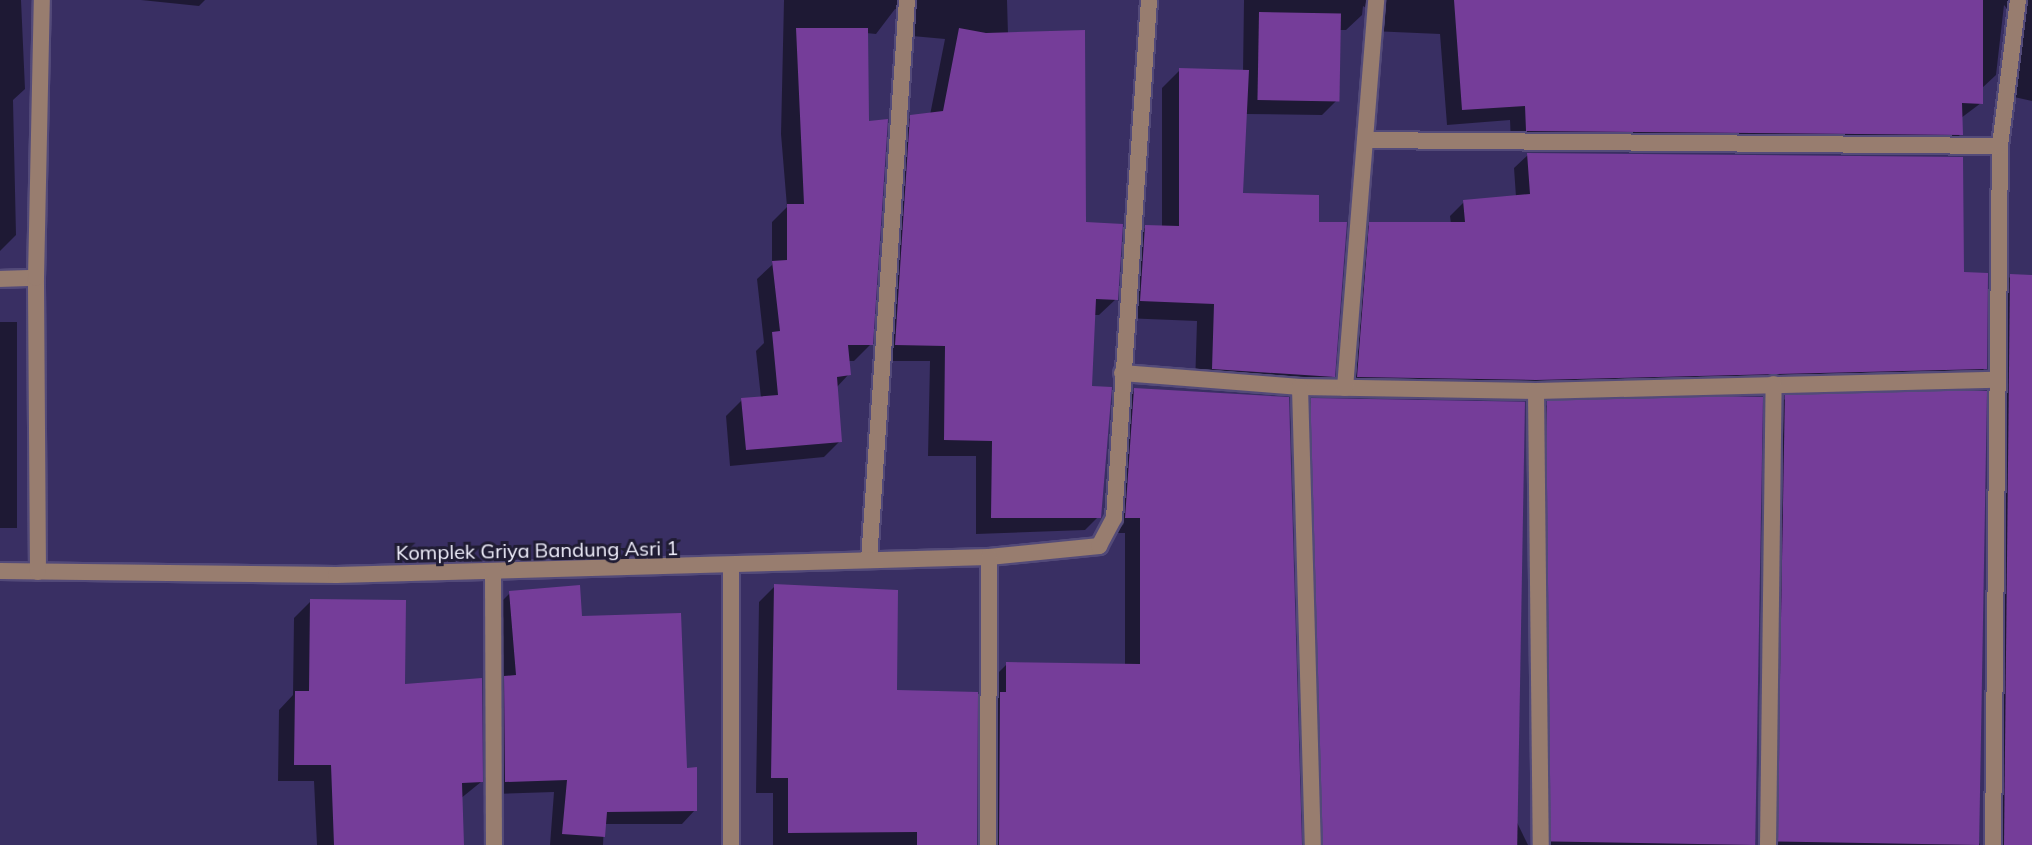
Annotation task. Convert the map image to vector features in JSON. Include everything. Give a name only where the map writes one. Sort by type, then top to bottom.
[{"type":"street","points":[[38,572],[36,278],[42,0]]},
{"type":"street","points":[[869,560],[907,0]]},
{"type":"street","points":[[1149,0],[1122,373],[1300,387],[1536,391],[1996,380]]},
{"type":"street","points":[[1345,388],[1376,0]]},
{"type":"street","points":[[1993,845],[2000,146],[2018,0]]},
{"type":"street","points":[[1365,140],[2000,146]]},
{"type":"street","points":[[0,279],[36,278]]},
{"type":"street","name":"Komplek Griya Bandung Asri 1","points":[[0,571],[493,571],[731,566],[989,557],[1099,546],[1114,518],[1122,373]]},
{"type":"street","points":[[1768,845],[1774,384]]},
{"type":"street","points":[[1300,387],[1313,845]]},
{"type":"street","points":[[1536,391],[1541,845]]},
{"type":"street","points":[[988,845],[989,557]]},
{"type":"street","points":[[731,566],[731,845]]},
{"type":"street","points":[[493,571],[494,845]]},
{"type":"building","points":[[1454,0],[1983,0],[1983,104],[1962,103],[1963,135],[1526,131],[1525,106],[1462,110]]},
{"type":"building","points":[[1259,12],[1341,13],[1339,101],[1257,100]]},
{"type":"building","points":[[796,28],[868,28],[869,121],[888,119],[873,345],[848,345],[851,375],[837,377],[842,442],[746,450],[741,398],[778,395],[772,332],[780,331],[772,261],[787,260],[787,204],[804,204]]},
{"type":"building","points":[[959,28],[986,33],[1085,30],[1086,222],[1123,224],[1118,300],[1096,299],[1092,386],[1112,387],[1101,518],[991,518],[992,441],[944,440],[945,346],[895,345],[910,115],[943,111]]},
{"type":"building","points":[[1179,68],[1249,70],[1243,193],[1319,195],[1319,222],[1347,222],[1335,377],[1212,369],[1214,304],[1140,301],[1145,225],[1179,226]]},
{"type":"building","points":[[1527,153],[1963,157],[1964,272],[1988,273],[1987,369],[1536,380],[1357,377],[1369,222],[1465,222],[1463,200],[1530,194]]},
{"type":"building","points":[[2010,274],[2032,275],[2032,845],[2004,845]]},
{"type":"building","points":[[1785,387],[1987,391],[1979,845],[1777,841]]},
{"type":"building","points":[[1134,388],[1289,397],[1302,845],[999,845],[1000,692],[1006,692],[1006,662],[1140,664],[1140,518],[1125,518]]},
{"type":"building","points":[[1547,393],[1763,397],[1755,845],[1539,841]]},
{"type":"building","points":[[1311,398],[1525,402],[1517,845],[1303,845]]},
{"type":"building","points":[[774,584],[898,590],[897,690],[978,692],[977,845],[917,845],[917,832],[788,833],[788,778],[771,778]]},
{"type":"building","points":[[580,585],[582,616],[681,613],[687,768],[697,767],[697,811],[607,812],[605,837],[562,834],[567,780],[505,782],[504,676],[516,675],[509,591]]},
{"type":"building","points":[[310,599],[406,600],[405,684],[482,678],[483,782],[462,783],[464,845],[334,845],[331,765],[294,765],[295,691],[309,691]]}]
